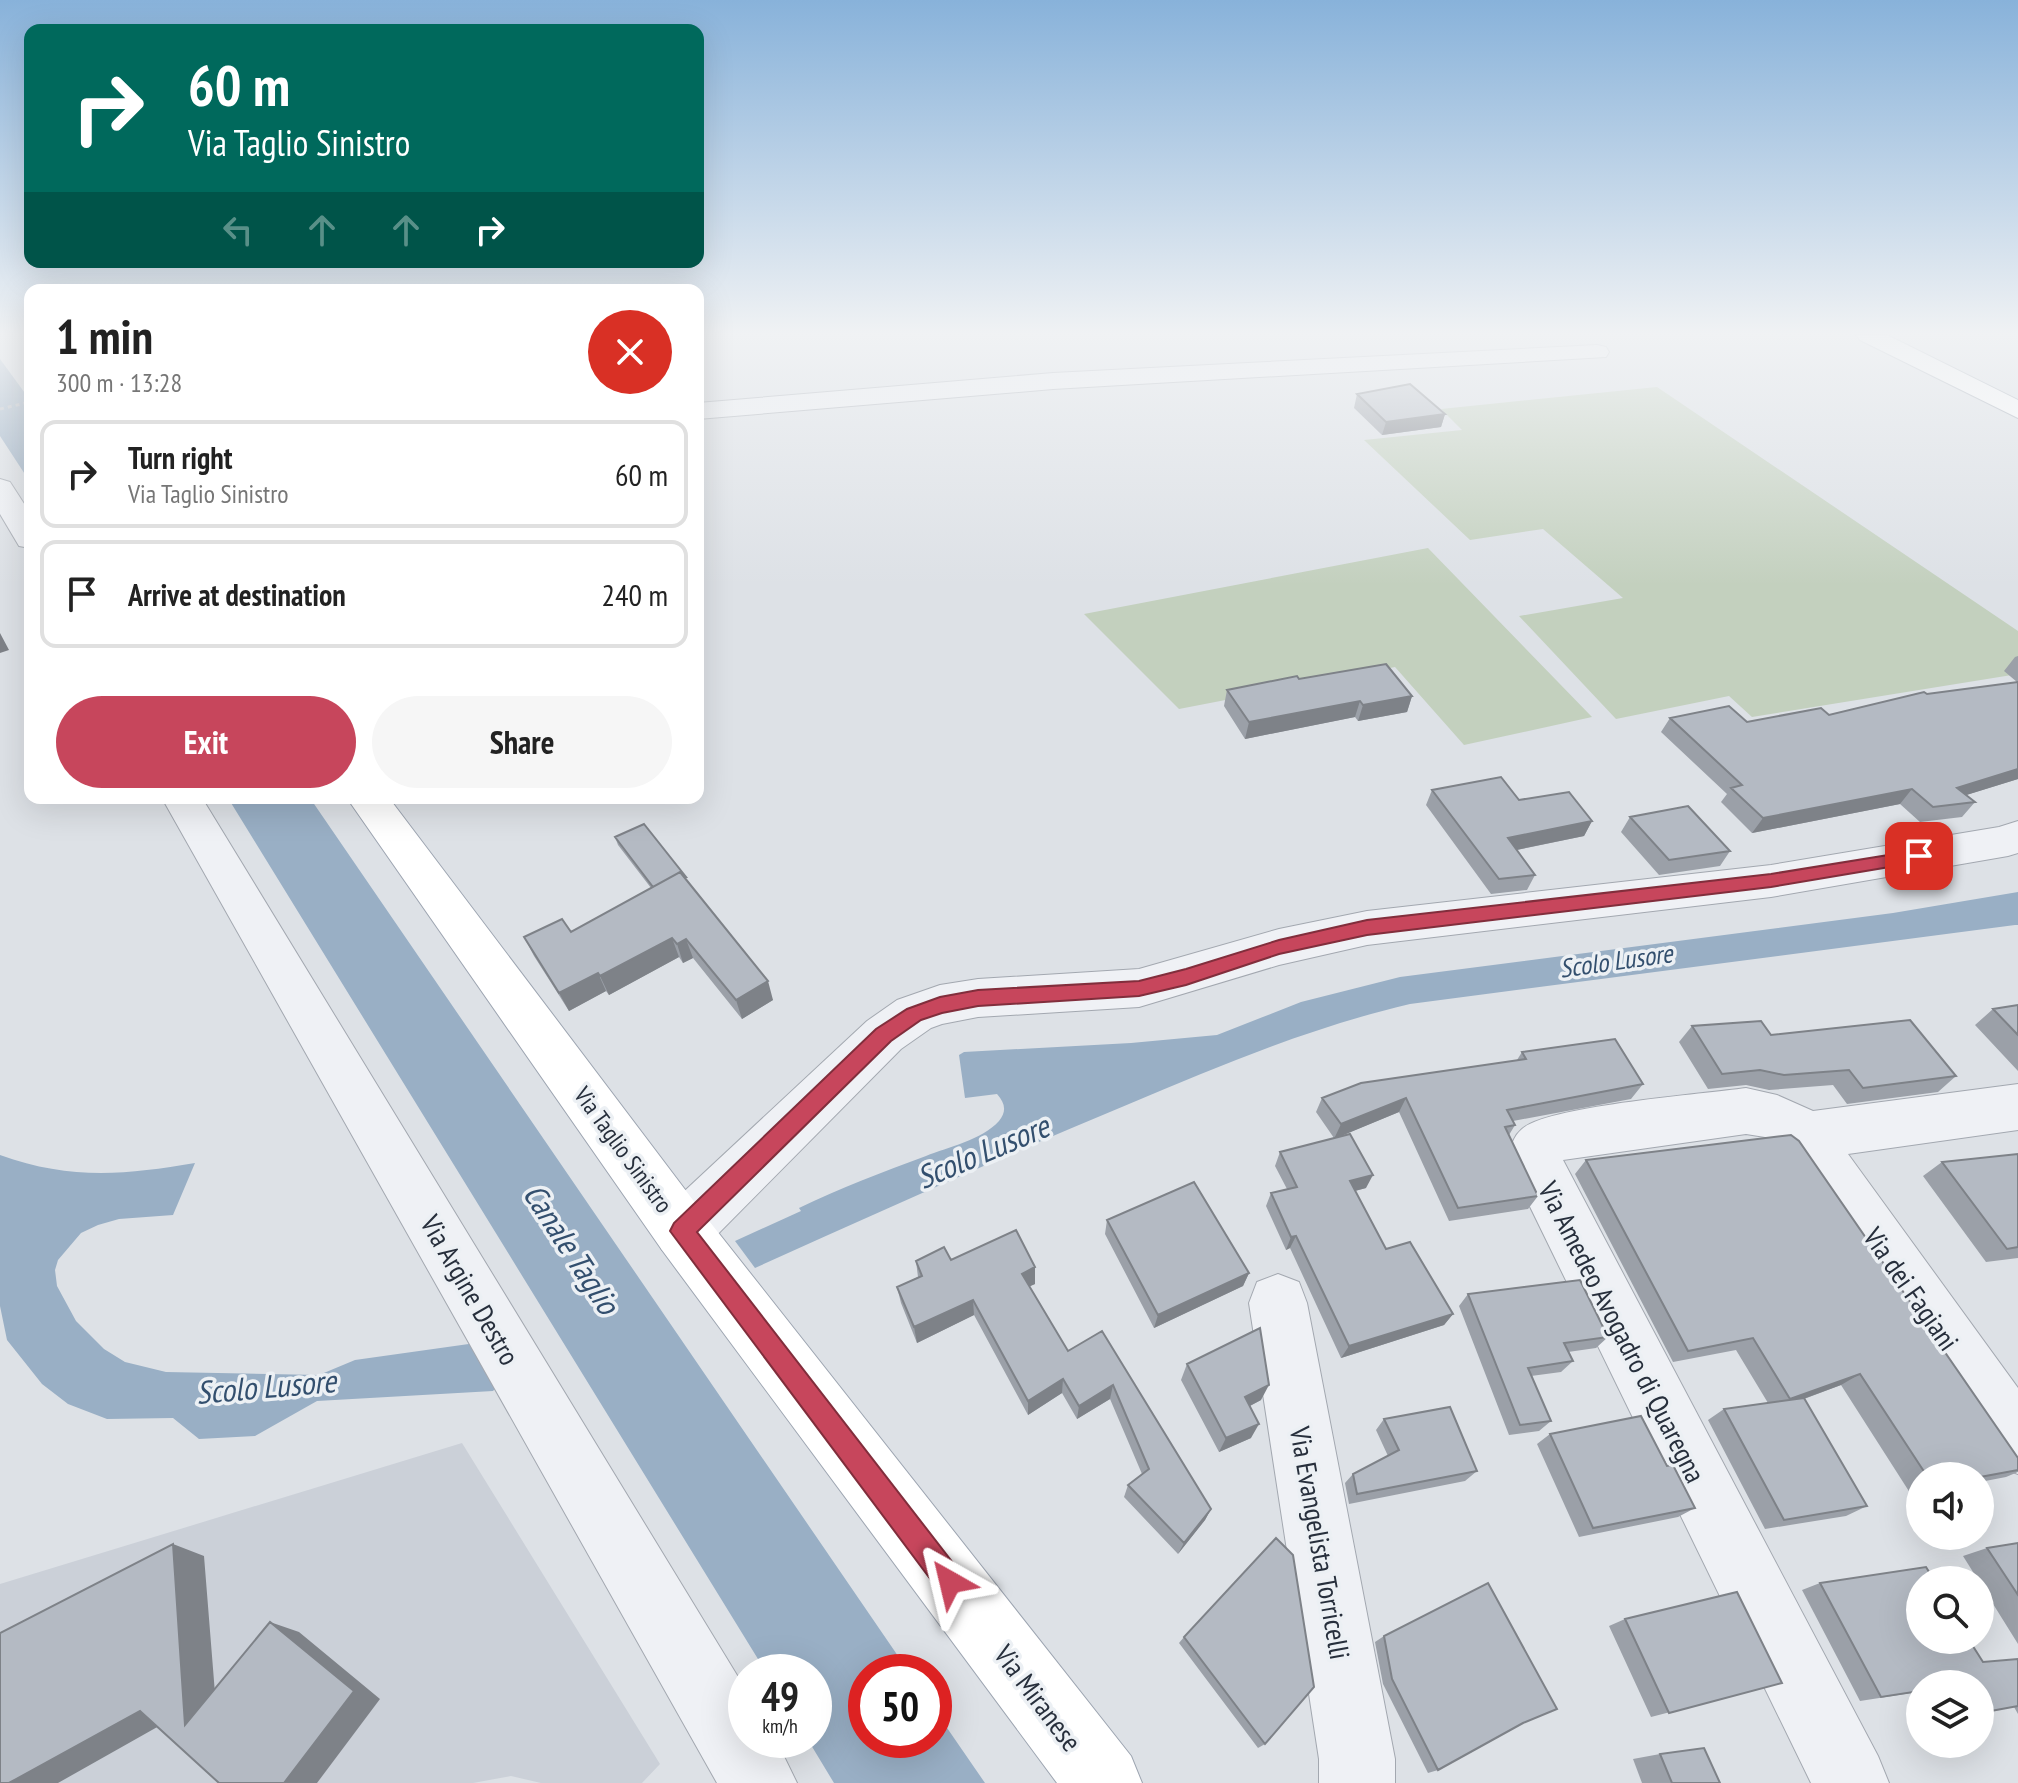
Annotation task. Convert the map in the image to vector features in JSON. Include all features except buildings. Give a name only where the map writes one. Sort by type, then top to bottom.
[{"type":"main road","name":"Via Taglio Sinistro","points":[[371,804],[682,1231]]},
{"type":"main road","name":"Via Miranese","points":[[682,1231],[1104,1783]]},
{"type":"street","points":[[0,488],[24,529]]},
{"type":"street","name":"Via Argine Destro","points":[[186,804],[759,1783]]},
{"type":"street","name":"Via Taglio Sinistro","points":[[682,1231],[884,1035],[914,1014],[940,1005],[978,998],[1139,988],[1186,977],[1279,947],[1367,928],[1771,881],[2008,841],[2018,836]]},
{"type":"street","points":[[1805,1136],[2018,1107]]},
{"type":"street","name":"Via Amedeo Avogadro di Quaregna","points":[[1805,1136],[1789,1122],[1768,1114],[1746,1111],[1552,1138],[1538,1148],[1536,1163],[1851,1783]]},
{"type":"street","name":"Via dei Fagiani","points":[[1805,1136],[2018,1442]]},
{"type":"street","name":"Via Evangelista Torricelli","points":[[1278,1303],[1357,1759],[1357,1783]]},
{"type":"shaded area","points":[[462,1443],[660,1764],[642,1783],[541,1783],[511,1776],[473,1783],[0,1783],[0,1584]]},
{"type":"green space","points":[[1450,418],[1703,418],[2018,631],[2018,674],[1752,717],[1729,696],[1616,719],[1519,616],[1623,598],[1543,529],[1470,540],[1364,440],[1462,430]]},
{"type":"green space","points":[[1428,548],[1592,717],[1464,745],[1395,667],[1179,709],[1084,614]]},
{"type":"water","points":[[0,418],[24,418],[24,473],[0,436]]},
{"type":"water","name":"Canale Taglio","points":[[232,804],[314,804],[897,1654],[848,1654],[848,1758],[952,1758],[952,1735],[985,1783],[834,1783],[819,1758],[832,1758],[832,1654],[755,1654]]},
{"type":"water","name":"Scolo Lusore","points":[[2018,892],[2018,925],[1410,1004],[1374,1013],[1302,1035],[1198,1075],[755,1268],[735,1241],[830,1194],[964,1142],[992,1128],[1002,1117],[1003,1104],[997,1094],[965,1098],[959,1055],[964,1052],[1217,1035],[1301,1002],[1400,977],[1893,913]]},
{"type":"water","name":"Scolo Lusore","points":[[0,1155],[50,1168],[97,1173],[195,1163],[173,1215],[119,1219],[98,1225],[81,1233],[58,1260],[55,1270],[57,1286],[76,1321],[104,1349],[125,1362],[166,1372],[319,1375],[355,1360],[483,1342],[504,1378],[493,1391],[317,1401],[255,1436],[199,1439],[173,1418],[107,1419],[68,1404],[42,1384],[7,1340],[0,1306]]},
{"type":"route","points":[[950,1582],[682,1231],[884,1035],[914,1014],[940,1005],[978,998],[1139,988],[1186,977],[1279,947],[1367,928],[1771,881],[1919,856]]}]
